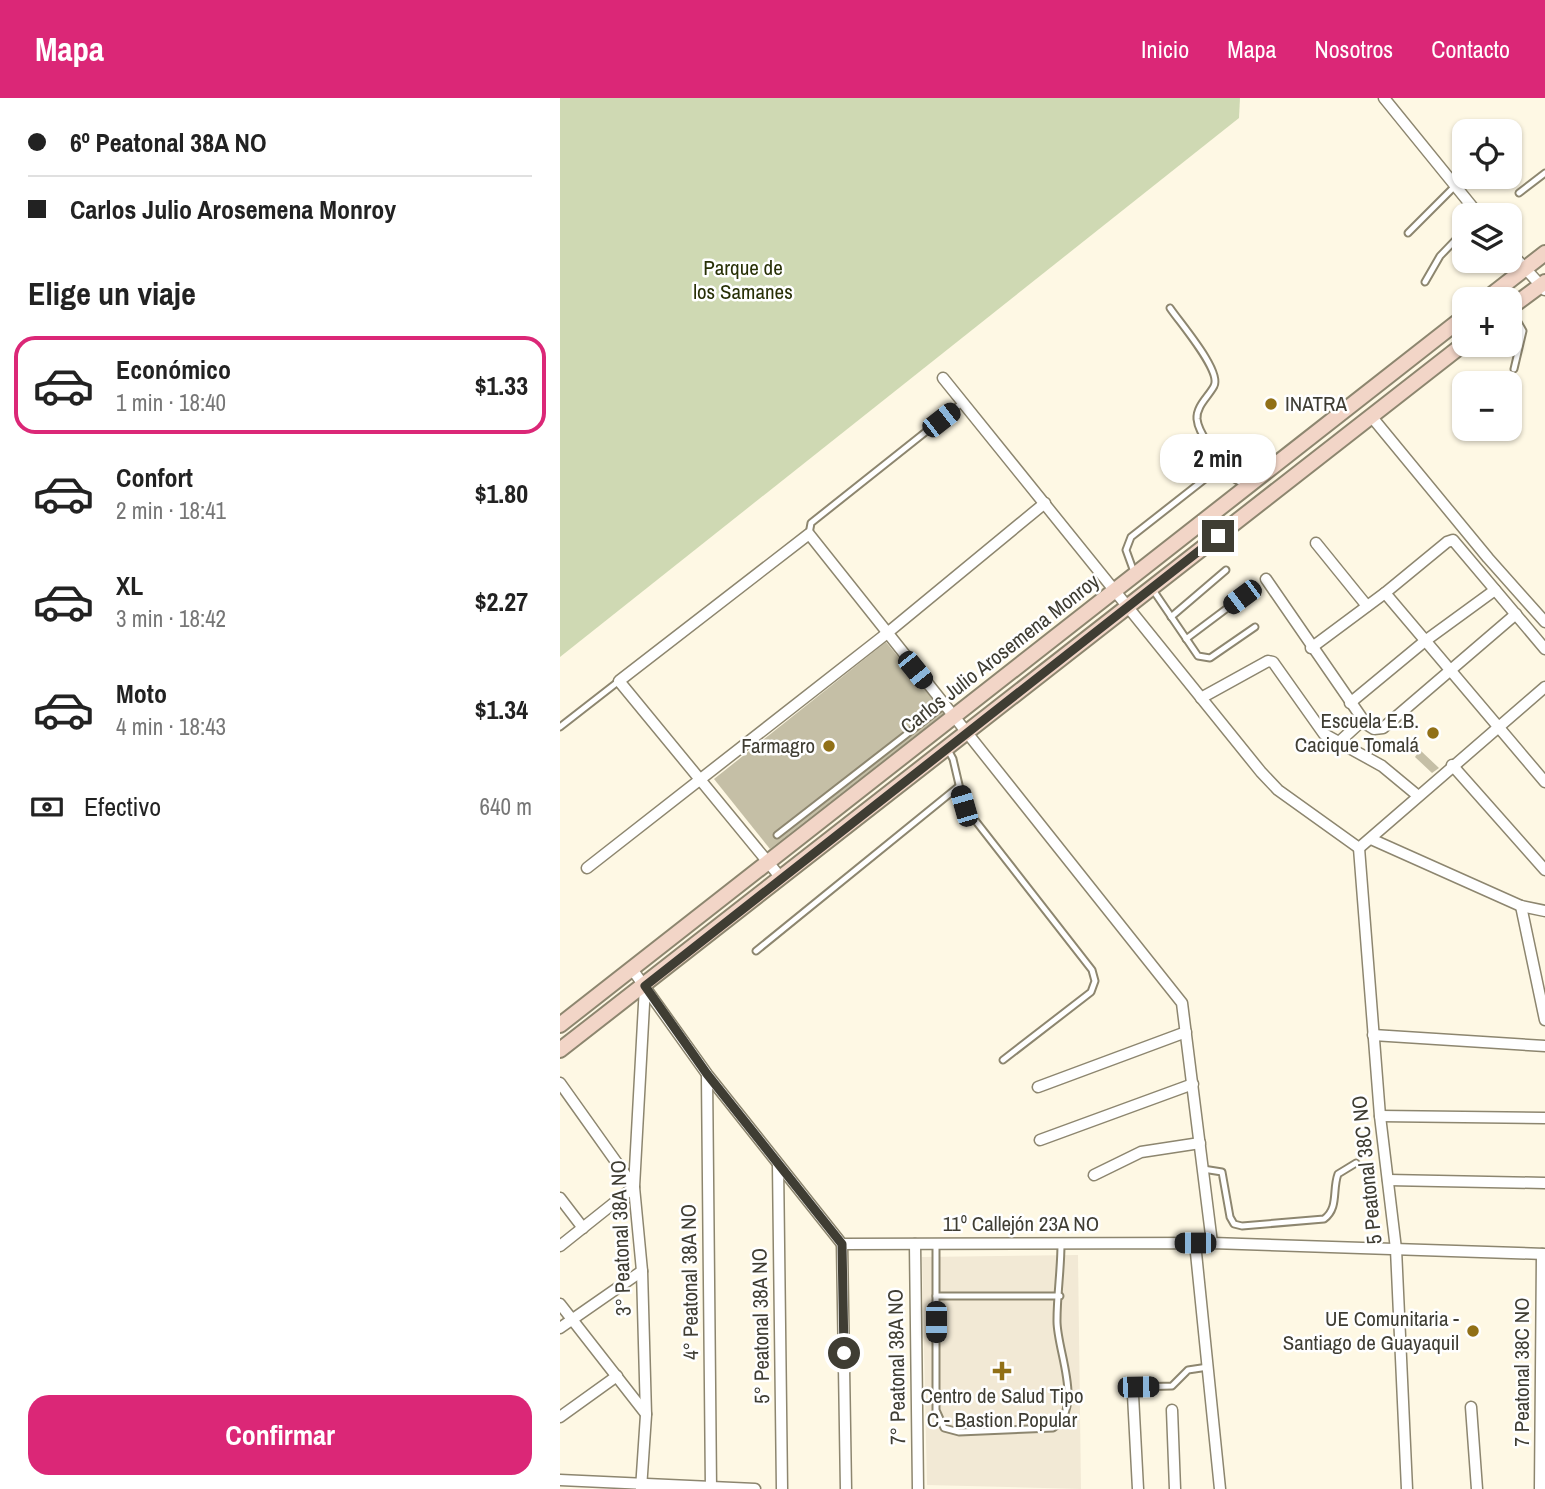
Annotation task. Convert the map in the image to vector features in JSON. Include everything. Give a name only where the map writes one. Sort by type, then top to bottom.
[{"type":"main road","points":[[1501,287],[1545,253]]},
{"type":"main road","points":[[1522,300],[1544,286]]},
{"type":"main road","name":"Carlos Julio Arosemena Monroy","points":[[560,1025],[768,862],[948,712],[1114,592],[1452,326]]},
{"type":"main road","name":"Carlos Julio Arosemena Monroy","points":[[560,1050],[1452,353]]},
{"type":"street","points":[[1384,98],[1452,181]]},
{"type":"street","points":[[1458,189],[1469,203]]},
{"type":"street","points":[[1522,265],[1544,286]]},
{"type":"street","points":[[943,378],[1114,592],[1278,790],[1359,848],[1417,795],[1545,687]]},
{"type":"street","points":[[1371,416],[1488,558],[1545,622]]},
{"type":"street","points":[[587,867],[886,634],[1045,503]]},
{"type":"street","points":[[781,878],[619,681],[809,534],[1182,1003],[1212,1243]]},
{"type":"street","points":[[1311,648],[1453,540],[1545,649]]},
{"type":"street","points":[[1316,543],[1367,606]]},
{"type":"street","points":[[1266,579],[1350,703],[1374,729],[1383,727],[1516,614]]},
{"type":"street","points":[[1350,703],[1425,641],[1495,590]]},
{"type":"street","points":[[1385,593],[1545,782]]},
{"type":"street","points":[[1201,698],[1270,661],[1324,734],[1382,766],[1417,795]]},
{"type":"street","points":[[1338,743],[1363,720]]},
{"type":"street","points":[[1452,765],[1545,870]]},
{"type":"street","points":[[1371,839],[1521,906],[1545,911]]},
{"type":"street","name":"5 Peatonal 38C NO","points":[[1359,848],[1380,1116],[1396,1249],[1407,1489]]},
{"type":"street","points":[[1521,906],[1541,978],[1545,1020]]},
{"type":"street","points":[[632,969],[707,1074],[842,1244],[846,1489]]},
{"type":"street","name":"3° Peatonal 38A NO","points":[[641,1486],[646,1415],[642,1271],[634,1187],[645,986]]},
{"type":"street","points":[[1038,1087],[1186,1032]]},
{"type":"street","points":[[1373,1035],[1545,1046]]},
{"type":"street","name":"4° Peatonal 38A NO","points":[[707,1074],[711,1488]]},
{"type":"street","points":[[560,1083],[634,1187],[560,1245]]},
{"type":"street","points":[[1040,1140],[1192,1084]]},
{"type":"street","points":[[1380,1116],[1545,1118]]},
{"type":"street","points":[[1094,1174],[1141,1152],[1200,1143]]},
{"type":"street","name":"5° Peatonal 38A NO","points":[[778,1164],[782,1489]]},
{"type":"street","points":[[1388,1180],[1545,1183]]},
{"type":"street","points":[[560,1198],[583,1228]]},
{"type":"street","points":[[1195,1243],[1220,1489]]},
{"type":"street","name":"11º Callejón 23A NO","points":[[842,1244],[1212,1243],[1543,1254]]},
{"type":"street","name":"7° Peatonal 38A NO","points":[[915,1244],[918,1489]]},
{"type":"street","name":"7 Peatonal 38C NO","points":[[1540,1489],[1543,1254]]},
{"type":"street","points":[[560,1328],[642,1271]]},
{"type":"street","points":[[560,1304],[646,1415]]},
{"type":"street","points":[[560,1417],[617,1376]]},
{"type":"street","points":[[1136,1391],[1138,1489]]},
{"type":"street","points":[[1471,1407],[1477,1489]]},
{"type":"street","points":[[1172,1410],[1175,1489]]},
{"type":"street","points":[[560,1480],[576,1485],[755,1489]]},
{"type":"lane","points":[[1519,192],[1545,173]]},
{"type":"lane","points":[[1408,233],[1453,189]]},
{"type":"lane","points":[[1426,282],[1440,256],[1452,244]]},
{"type":"lane","points":[[1170,309],[1215,372],[1214,386],[1198,412],[1197,420],[1216,453],[1218,473]]},
{"type":"lane","points":[[1514,369],[1517,357]]},
{"type":"lane","points":[[809,534],[811,523],[962,403]]},
{"type":"lane","points":[[1135,574],[1126,550],[1131,537],[1210,475],[1218,473],[1247,487]]},
{"type":"lane","points":[[1171,617],[1226,570]]},
{"type":"lane","points":[[1152,588],[1198,656],[1210,658],[1255,627]]},
{"type":"lane","points":[[1186,639],[1242,597]]},
{"type":"lane","points":[[560,727],[619,681]]},
{"type":"lane","points":[[777,835],[948,712]]},
{"type":"lane","points":[[947,748],[953,759],[964,806],[1092,970],[1095,981],[1091,992],[1003,1060]]},
{"type":"lane","points":[[756,951],[958,787]]},
{"type":"lane","points":[[1203,1169],[1223,1172],[1230,1217],[1234,1224],[1242,1226],[1324,1219],[1331,1214],[1338,1174],[1356,1163]]},
{"type":"lane","points":[[936,1244],[937,1417],[944,1428],[959,1432],[1044,1430],[1053,1428],[1063,1419],[1067,1391],[1056,1321],[1060,1296],[1061,1244]]},
{"type":"lane","points":[[936,1296],[1060,1296]]},
{"type":"lane","points":[[1136,1391],[1172,1386],[1188,1370],[1208,1367]]},
{"type":"shaded area","name":"Centro de Salud Tipo C - Bastion Popular","points":[[1078,1255],[1081,1489],[927,1485],[922,1257]]},
{"type":"green space","name":"Parque de los Samanes","points":[[560,98],[1240,98],[1239,118],[560,657]]},
{"type":"building","name":"Farmagro","points":[[886,642],[944,713],[770,849],[714,779]]},
{"type":"building","points":[[1420,750],[1439,768],[1432,773],[1415,757]]},
{"type":"place","name":"INATRA","points":[[1271,404]]},
{"type":"place","name":"Escuela E.B. Cacique Tomalá","points":[[1433,733]]},
{"type":"place","name":"Farmagro","points":[[829,746]]},
{"type":"place","name":"UE Comunitaria - Santiago de Guayaquil","points":[[1473,1331]]},
{"type":"place","name":"Centro de Salud Tipo C - Bastion Popular","points":[[1002,1371]]},
{"type":"route","points":[[844,1353],[842,1244],[707,1074],[645,986],[1218,536]]}]
